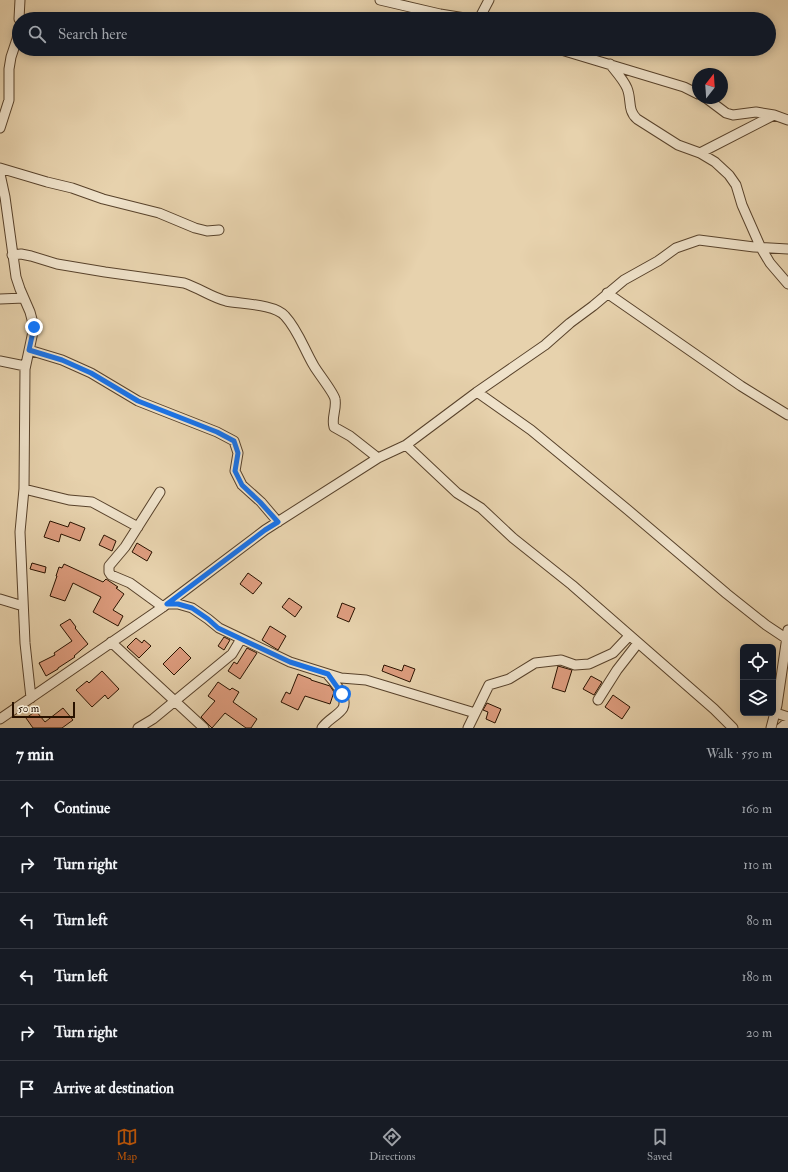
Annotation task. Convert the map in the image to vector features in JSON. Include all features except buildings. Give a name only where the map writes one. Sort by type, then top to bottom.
[{"type":"street","points":[[19,12],[20,0]]},
{"type":"street","points":[[380,0],[431,12]]},
{"type":"street","points":[[483,12],[489,0]]},
{"type":"street","points":[[0,128],[9,100],[9,69],[12,54]]},
{"type":"street","points":[[582,56],[684,87],[692,91]]},
{"type":"street","points":[[610,64],[622,79],[627,89],[632,114],[637,119],[678,145],[700,153],[715,162],[729,174],[736,185],[742,205],[761,248],[770,263],[788,284]]},
{"type":"street","points":[[714,104],[726,114],[756,112],[774,115],[788,120]]},
{"type":"street","points":[[700,153],[774,115]]},
{"type":"street","points":[[0,168],[72,188],[103,199],[152,211],[195,228],[207,231],[219,230]]},
{"type":"street","points":[[0,178],[5,197],[16,277],[30,312],[34,327],[25,366],[24,489],[20,532],[25,643],[31,698]]},
{"type":"street","points":[[0,719],[165,605],[265,530],[378,458],[406,445],[477,392],[545,345],[624,280],[658,261],[676,248],[699,240],[761,248],[788,249]]},
{"type":"street","points":[[12,255],[21,254],[57,264],[184,283],[194,286],[216,298],[261,306],[284,314],[294,328],[309,357],[335,398],[333,419],[334,427],[350,436],[378,458]]},
{"type":"street","points":[[607,293],[741,386],[788,415]]},
{"type":"street","points":[[0,299],[24,298]]},
{"type":"street","points":[[29,350],[62,360],[91,373],[138,401],[217,432],[234,441],[238,453],[235,471],[242,485],[278,522]]},
{"type":"street","points":[[0,361],[25,366]]},
{"type":"street","points":[[477,392],[531,430],[766,625],[787,634],[776,713],[788,717]]},
{"type":"street","points":[[406,445],[457,493],[481,508],[513,538],[572,585],[629,636],[714,708],[733,728]]},
{"type":"street","points":[[24,489],[69,500],[92,502],[138,527]]},
{"type":"street","points":[[160,492],[125,547],[109,566],[109,572],[111,575],[130,583],[165,605],[178,604],[192,608],[218,628],[290,662],[341,678],[366,680],[475,713]]},
{"type":"street","points":[[0,599],[23,606]]},
{"type":"street","points":[[468,728],[489,685],[509,679],[535,663],[561,660],[575,665],[589,664],[614,653],[629,636]]},
{"type":"street","points":[[138,728],[153,719],[232,654],[241,639]]},
{"type":"street","points":[[111,642],[204,728]]},
{"type":"street","points":[[598,700],[617,670],[638,643]]},
{"type":"street","points":[[322,728],[326,722],[342,708],[344,702],[342,694],[328,674]]},
{"type":"street","points":[[342,694],[353,680]]},
{"type":"street","points":[[771,728],[775,716]]},
{"type":"street","points":[[781,728],[788,722]]},
{"type":"route","points":[[34,327],[29,350],[62,360],[91,373],[138,401],[189,420],[234,441],[238,453],[235,471],[242,485],[278,522],[265,530],[167,604],[178,604],[192,608],[218,628],[290,662],[328,674],[342,694]]}]
